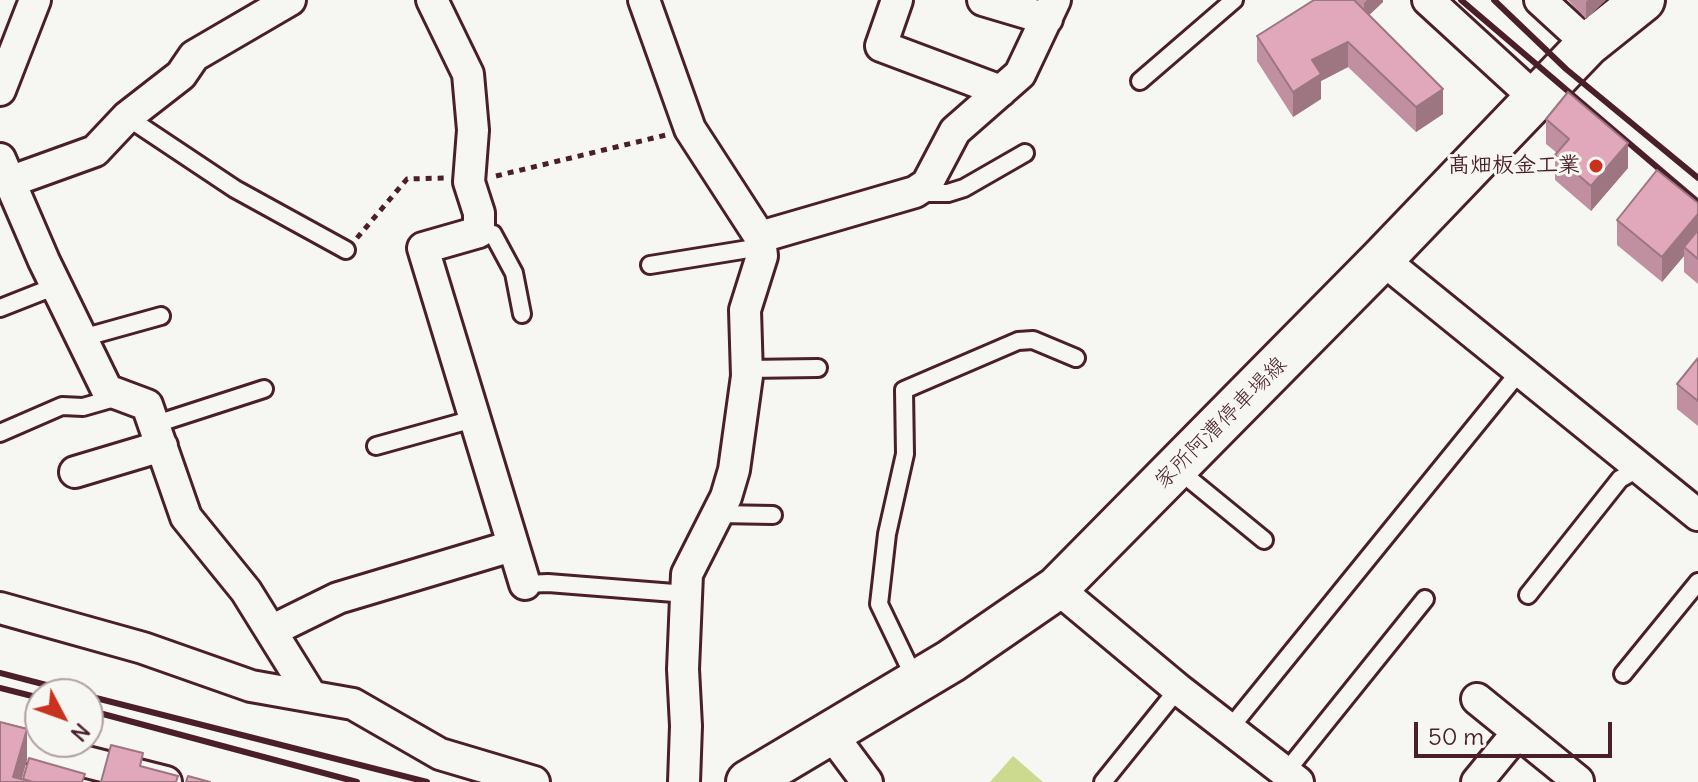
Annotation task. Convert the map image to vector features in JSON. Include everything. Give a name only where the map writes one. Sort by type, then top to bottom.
[{"type":"main road","name":"家所阿漕停車場線","points":[[748,782],[917,682],[1057,588],[1382,259],[1588,44],[1643,0]]},
{"type":"street","points":[[0,90],[35,0]]},
{"type":"street","points":[[290,0],[194,56],[181,75],[127,117],[95,151],[5,170],[56,286],[107,390],[147,405],[186,517],[246,591],[310,694]]},
{"type":"street","points":[[432,0],[468,74],[473,130],[469,180],[479,213],[479,232],[423,248],[525,584]]},
{"type":"street","points":[[644,0],[690,129],[760,242],[759,271],[745,310],[747,369],[734,470],[718,514],[687,574],[684,782]]},
{"type":"street","points":[[897,0],[881,46],[1001,91]]},
{"type":"street","points":[[760,242],[915,192],[927,184],[955,131],[1001,91],[1026,64],[1051,9],[983,0]]},
{"type":"street","points":[[1428,0],[1536,99]]},
{"type":"street","points":[[1540,0],[1588,44]]},
{"type":"street","points":[[1382,259],[1698,515]]},
{"type":"street","points":[[75,472],[159,435]]},
{"type":"street","points":[[271,631],[338,598],[512,546]]},
{"type":"street","points":[[1057,588],[1178,689],[1231,727],[1287,779]]},
{"type":"street","points":[[0,608],[143,648],[251,686],[353,704],[440,754],[534,782]]},
{"type":"street","points":[[1477,699],[1578,781]]},
{"type":"street","points":[[1477,782],[1518,732]]},
{"type":"street","points":[[832,735],[867,782]]},
{"type":"street","points":[[0,740],[166,782]]},
{"type":"lane","points":[[1140,81],[1234,0]]},
{"type":"lane","points":[[127,117],[235,189],[346,250]]},
{"type":"lane","points":[[915,192],[948,193],[964,188],[1025,153]]},
{"type":"lane","points":[[479,232],[493,234],[514,273],[522,314]]},
{"type":"lane","points":[[650,265],[760,242]]},
{"type":"lane","points":[[0,308],[56,286]]},
{"type":"lane","points":[[82,338],[161,316]]},
{"type":"lane","points":[[917,682],[879,604],[887,534],[905,454],[904,390],[1018,341],[1033,340],[1076,358]]},
{"type":"lane","points":[[747,369],[818,368]]},
{"type":"lane","points":[[1231,727],[1520,371]]},
{"type":"lane","points":[[159,435],[264,389]]},
{"type":"lane","points":[[0,433],[62,406],[83,407],[124,396]]},
{"type":"lane","points":[[376,446],[477,418]]},
{"type":"lane","points":[[1176,468],[1264,540]]},
{"type":"lane","points":[[1528,595],[1620,479],[1639,468]]},
{"type":"lane","points":[[718,514],[773,515]]},
{"type":"lane","points":[[1623,674],[1698,582]]},
{"type":"lane","points":[[525,584],[548,583],[687,594]]},
{"type":"lane","points":[[1287,779],[1425,599]]},
{"type":"lane","points":[[1103,782],[1178,689]]},
{"type":"path","points":[[346,250],[407,179],[469,180],[690,129]]},
{"type":"green space","points":[[1013,756],[1043,782],[990,782]]},
{"type":"building","points":[[1314,0],[1354,0],[1443,89],[1416,107],[1348,42],[1312,60],[1321,74],[1293,92],[1257,36]]},
{"type":"building","points":[[1568,92],[1628,143],[1591,186],[1555,155],[1569,139],[1546,119]]},
{"type":"building","points":[[1657,170],[1698,203],[1698,214],[1662,257],[1617,220]]},
{"type":"building","points":[[1698,230],[1698,259],[1684,247]]},
{"type":"building","points":[[1698,358],[1698,401],[1677,384]]},
{"type":"building","points":[[0,722],[24,728],[24,739],[13,777],[33,782],[0,782]]},
{"type":"building","points":[[111,745],[143,753],[140,766],[178,776],[176,782],[101,782]]},
{"type":"building","points":[[29,758],[85,774],[82,782],[33,782],[23,779]]},
{"type":"building","points":[[188,776],[210,782],[186,782]]},
{"type":"railway","points":[[1461,0],[1698,202]]},
{"type":"railway","points":[[1494,0],[1566,69],[1698,178]]},
{"type":"railway","points":[[0,673],[24,679]]},
{"type":"railway","points":[[0,688],[24,694]]},
{"type":"railway","points":[[104,700],[427,782]]},
{"type":"railway","points":[[104,714],[357,782]]},
{"type":"place","name":"髙畑板金工業","points":[[1596,166]]}]
